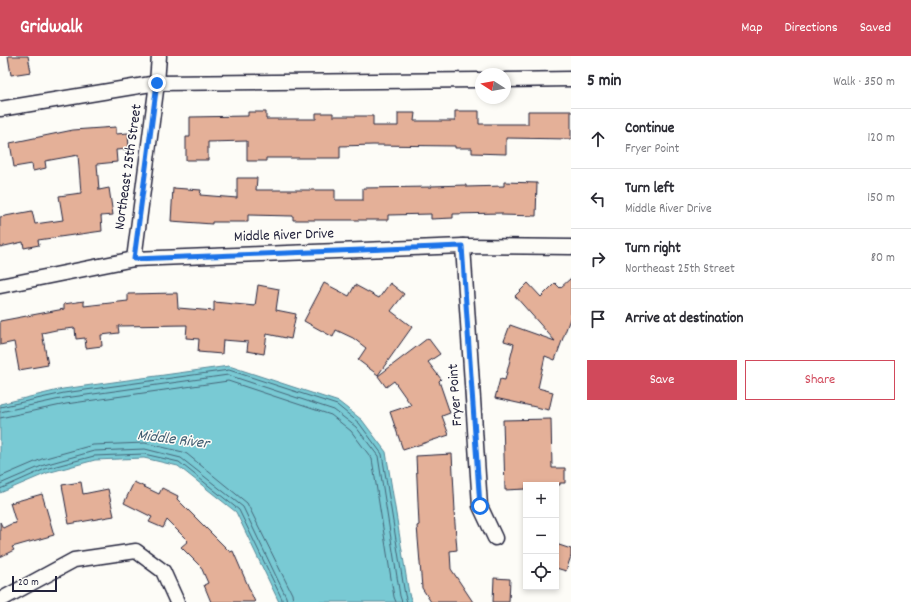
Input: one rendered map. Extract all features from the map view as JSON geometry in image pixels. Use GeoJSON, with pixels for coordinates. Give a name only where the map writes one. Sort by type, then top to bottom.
{"type":"FeatureCollection","features":[{"type":"Feature","properties":{"kind":"street","name":"Northeast 25th Street"},"geometry":{"type":"LineString","coordinates":[[134,259],[157,83],[159,56]]}},
{"type":"Feature","properties":{"kind":"street"},"geometry":{"type":"LineString","coordinates":[[511,80],[571,79]]}},
{"type":"Feature","properties":{"kind":"street"},"geometry":{"type":"LineString","coordinates":[[0,110],[157,83],[475,80]]}},
{"type":"Feature","properties":{"kind":"street","name":"Middle River Drive"},"geometry":{"type":"LineString","coordinates":[[0,286],[134,259],[462,246],[571,247]]}},
{"type":"Feature","properties":{"kind":"street","name":"Fryer Point"},"geometry":{"type":"LineString","coordinates":[[462,246],[480,506],[495,538]]}},
{"type":"Feature","properties":{"kind":"street"},"geometry":{"type":"LineString","coordinates":[[0,600],[74,560],[136,551],[163,571],[177,602]]}},
{"type":"Feature","properties":{"kind":"water","name":"Middle River"},"geometry":{"type":"Polygon","coordinates":[[[229,366],[339,402],[362,420],[386,452],[409,594],[412,602],[279,602],[236,512],[178,466],[144,458],[95,460],[47,473],[0,493],[0,404],[63,389],[229,366]]]}},
{"type":"Feature","properties":{"kind":"building"},"geometry":{"type":"Polygon","coordinates":[[[8,56],[28,56],[31,72],[11,75],[8,56]]]}},
{"type":"Feature","properties":{"kind":"building"},"geometry":{"type":"Polygon","coordinates":[[[455,111],[479,111],[479,124],[528,124],[528,111],[571,111],[571,139],[506,138],[506,154],[472,153],[472,148],[455,148],[455,146],[373,145],[340,146],[340,158],[266,158],[266,161],[247,161],[247,141],[208,142],[208,160],[186,160],[186,137],[190,137],[190,117],[248,116],[248,112],[266,112],[266,119],[316,119],[316,113],[333,113],[333,116],[373,116],[373,126],[398,126],[398,113],[415,113],[414,121],[455,121],[455,111]]]}},
{"type":"Feature","properties":{"kind":"building"},"geometry":{"type":"Polygon","coordinates":[[[116,127],[116,134],[128,133],[129,149],[116,150],[117,162],[97,164],[99,190],[109,188],[113,215],[101,216],[102,231],[38,240],[39,245],[24,248],[23,242],[0,247],[0,217],[32,211],[35,224],[63,220],[59,196],[81,193],[78,155],[45,161],[46,168],[33,171],[32,164],[14,167],[10,143],[73,130],[116,127]]]}},
{"type":"Feature","properties":{"kind":"building"},"geometry":{"type":"Polygon","coordinates":[[[237,178],[257,178],[256,190],[335,190],[335,200],[363,200],[363,188],[466,185],[466,187],[504,186],[504,182],[537,183],[536,216],[502,215],[502,213],[453,214],[453,218],[431,219],[431,214],[388,215],[388,220],[293,220],[293,216],[248,215],[248,222],[212,222],[212,224],[171,221],[173,188],[201,190],[200,195],[237,198],[237,178]]]}},
{"type":"Feature","properties":{"kind":"building"},"geometry":{"type":"Polygon","coordinates":[[[571,278],[571,316],[555,360],[545,356],[538,388],[553,392],[549,410],[495,398],[500,379],[505,380],[514,344],[504,341],[510,325],[555,341],[515,296],[528,283],[541,297],[555,283],[560,288],[571,278]]]}},
{"type":"Feature","properties":{"kind":"building"},"geometry":{"type":"Polygon","coordinates":[[[324,283],[349,296],[355,285],[379,298],[390,283],[404,294],[391,311],[412,327],[378,375],[358,360],[366,348],[353,338],[336,330],[333,337],[304,321],[324,283]]]}},
{"type":"Feature","properties":{"kind":"building"},"geometry":{"type":"Polygon","coordinates":[[[258,285],[279,289],[276,310],[296,314],[291,339],[267,334],[264,354],[247,351],[248,342],[223,340],[222,354],[198,352],[199,339],[186,338],[187,325],[118,326],[119,333],[101,335],[102,346],[86,348],[85,338],[76,339],[75,328],[42,333],[48,365],[19,370],[14,342],[0,345],[0,321],[64,309],[64,304],[84,301],[84,306],[128,301],[128,294],[177,293],[178,308],[214,311],[214,302],[255,306],[258,285]]]}},
{"type":"Feature","properties":{"kind":"building"},"geometry":{"type":"Polygon","coordinates":[[[428,338],[440,354],[428,362],[441,379],[439,381],[450,413],[442,416],[449,435],[403,450],[390,412],[411,405],[394,381],[386,387],[378,376],[428,338]]]}},
{"type":"Feature","properties":{"kind":"building"},"geometry":{"type":"Polygon","coordinates":[[[551,419],[552,468],[565,468],[565,483],[560,483],[559,485],[559,482],[523,482],[523,489],[505,490],[503,420],[551,419]]]}},
{"type":"Feature","properties":{"kind":"building"},"geometry":{"type":"Polygon","coordinates":[[[452,454],[457,550],[450,551],[451,569],[473,602],[431,602],[422,588],[417,526],[419,525],[416,456],[452,454]]]}},
{"type":"Feature","properties":{"kind":"building"},"geometry":{"type":"Polygon","coordinates":[[[81,482],[83,494],[108,489],[114,516],[69,524],[62,485],[81,482]]]}},
{"type":"Feature","properties":{"kind":"building"},"geometry":{"type":"Polygon","coordinates":[[[134,482],[159,494],[162,488],[178,496],[177,499],[230,552],[233,551],[255,602],[211,602],[204,585],[208,583],[201,567],[181,547],[188,541],[167,520],[163,528],[149,522],[152,517],[124,503],[134,482]]]}},
{"type":"Feature","properties":{"kind":"building"},"geometry":{"type":"Polygon","coordinates":[[[42,494],[54,535],[12,547],[14,550],[0,557],[0,522],[3,528],[16,523],[10,503],[42,494]]]}},
{"type":"Feature","properties":{"kind":"building"},"geometry":{"type":"Polygon","coordinates":[[[559,545],[571,549],[571,556],[566,571],[559,569],[559,545]]]}},
{"type":"Feature","properties":{"kind":"building"},"geometry":{"type":"Polygon","coordinates":[[[494,578],[510,579],[509,602],[493,602],[494,578]]]}},
{"type":"Feature","properties":{"kind":"route"},"geometry":{"type":"LineString","coordinates":[[157,83],[134,259],[462,246],[480,506]]}}]}
